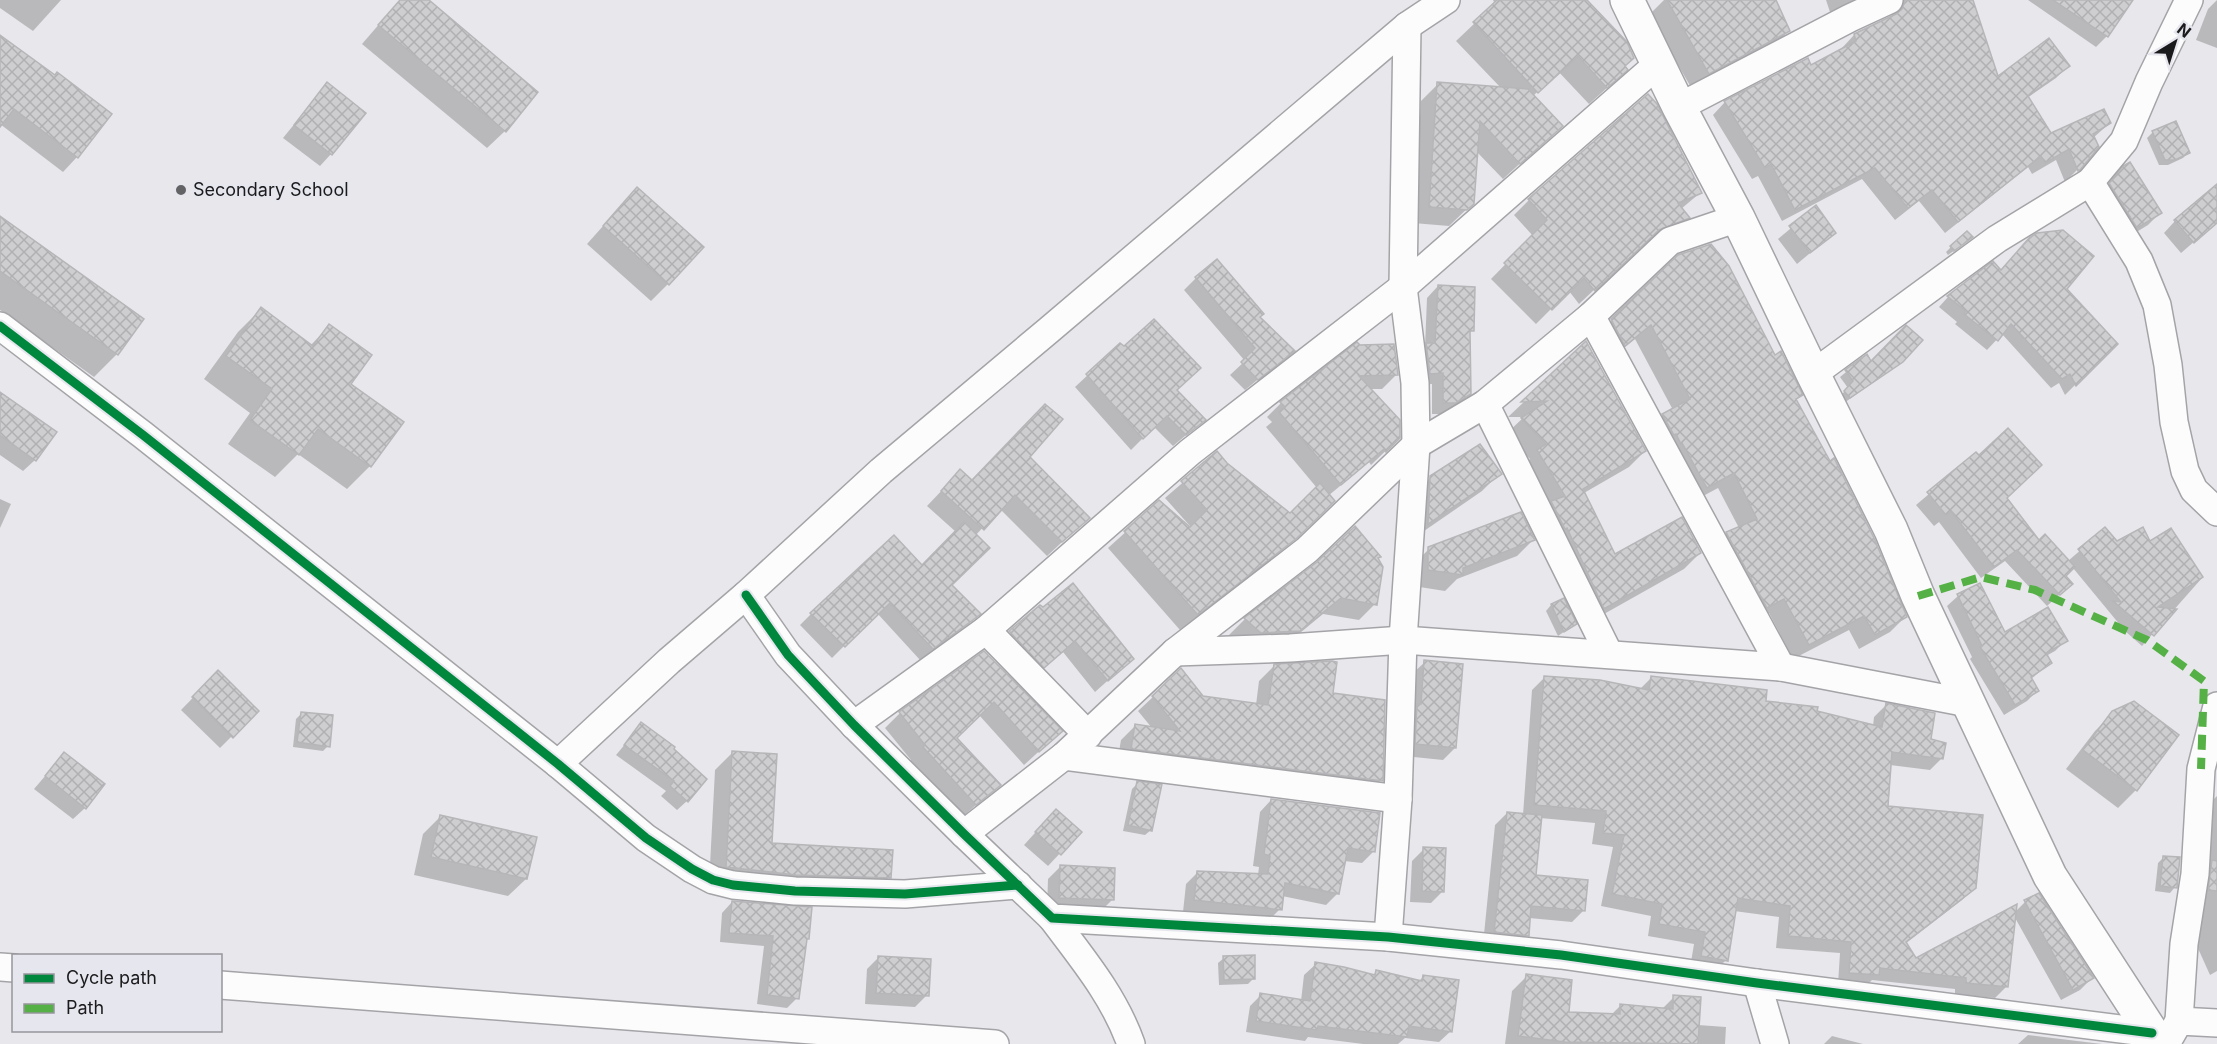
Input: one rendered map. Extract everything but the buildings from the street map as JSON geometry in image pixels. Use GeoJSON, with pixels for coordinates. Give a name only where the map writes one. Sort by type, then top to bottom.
{"type":"FeatureCollection","features":[{"type":"Feature","properties":{"kind":"main road"},"geometry":{"type":"LineString","coordinates":[[1627,0],[1679,107],[1738,218],[1891,530],[1918,596],[2050,876],[2166,1035]]}},
{"type":"Feature","properties":{"kind":"street"},"geometry":{"type":"LineString","coordinates":[[558,764],[881,471],[1407,26],[1446,0]]}},
{"type":"Feature","properties":{"kind":"street"},"geometry":{"type":"LineString","coordinates":[[1679,107],[1841,22],[1889,0]]}},
{"type":"Feature","properties":{"kind":"street"},"geometry":{"type":"LineString","coordinates":[[1813,374],[1997,239],[2090,182],[2124,141],[2149,82],[2189,0]]}},
{"type":"Feature","properties":{"kind":"street"},"geometry":{"type":"LineString","coordinates":[[1388,937],[1398,799],[1404,640],[1416,445],[1415,383],[1403,287],[1407,26]]}},
{"type":"Feature","properties":{"kind":"street"},"geometry":{"type":"LineString","coordinates":[[854,725],[987,630],[1190,452],[1403,287],[1658,64]]}},
{"type":"Feature","properties":{"kind":"street"},"geometry":{"type":"LineString","coordinates":[[2090,182],[2139,261],[2157,305],[2168,365],[2174,422],[2184,471],[2194,490],[2217,512]]}},
{"type":"Feature","properties":{"kind":"street"},"geometry":{"type":"LineString","coordinates":[[964,834],[1065,756],[1176,652],[1307,550],[1416,445],[1485,404],[1591,316],[1670,242],[1738,218]]}},
{"type":"Feature","properties":{"kind":"street"},"geometry":{"type":"LineString","coordinates":[[1591,316],[1780,667]]}},
{"type":"Feature","properties":{"kind":"street"},"geometry":{"type":"LineString","coordinates":[[0,326],[143,435],[558,764],[646,838],[713,880],[733,885],[795,891],[905,894],[1018,885]]}},
{"type":"Feature","properties":{"kind":"street"},"geometry":{"type":"LineString","coordinates":[[1485,404],[1609,654]]}},
{"type":"Feature","properties":{"kind":"street"},"geometry":{"type":"LineString","coordinates":[[746,595],[788,655],[854,725],[1052,918],[1104,988],[1124,1024],[1131,1044]]}},
{"type":"Feature","properties":{"kind":"street"},"geometry":{"type":"LineString","coordinates":[[987,630],[1089,735]]}},
{"type":"Feature","properties":{"kind":"street"},"geometry":{"type":"LineString","coordinates":[[1176,652],[1290,648],[1404,640],[1780,667],[1968,703]]}},
{"type":"Feature","properties":{"kind":"street"},"geometry":{"type":"LineString","coordinates":[[2166,1035],[2195,874],[2201,769],[2217,706]]}},
{"type":"Feature","properties":{"kind":"street"},"geometry":{"type":"LineString","coordinates":[[1065,756],[1398,799]]}},
{"type":"Feature","properties":{"kind":"street"},"geometry":{"type":"LineString","coordinates":[[1052,918],[1388,937],[1561,955],[1757,983],[2166,1035],[2217,1023]]}},
{"type":"Feature","properties":{"kind":"street"},"geometry":{"type":"LineString","coordinates":[[1757,983],[1774,1044]]}},
{"type":"Feature","properties":{"kind":"street"},"geometry":{"type":"LineString","coordinates":[[222,985],[995,1044]]}},
{"type":"Feature","properties":{"kind":"marked path"},"geometry":{"type":"LineString","coordinates":[[1918,596],[1981,577],[2035,590],[2147,640],[2204,681],[2201,769]]}},
{"type":"Feature","properties":{"kind":"cycle path"},"geometry":{"type":"LineString","coordinates":[[0,326],[143,435],[558,764],[646,838],[692,869],[713,880],[733,885],[795,891],[905,894],[1018,885]]}},
{"type":"Feature","properties":{"kind":"cycle path"},"geometry":{"type":"LineString","coordinates":[[746,595],[788,655],[854,725],[1052,918],[1388,937],[1561,955],[1757,983],[2152,1033]]}},
{"type":"Feature","properties":{"kind":"place","name":"Secondary School"},"geometry":{"type":"Point","coordinates":[181,190]}}]}
